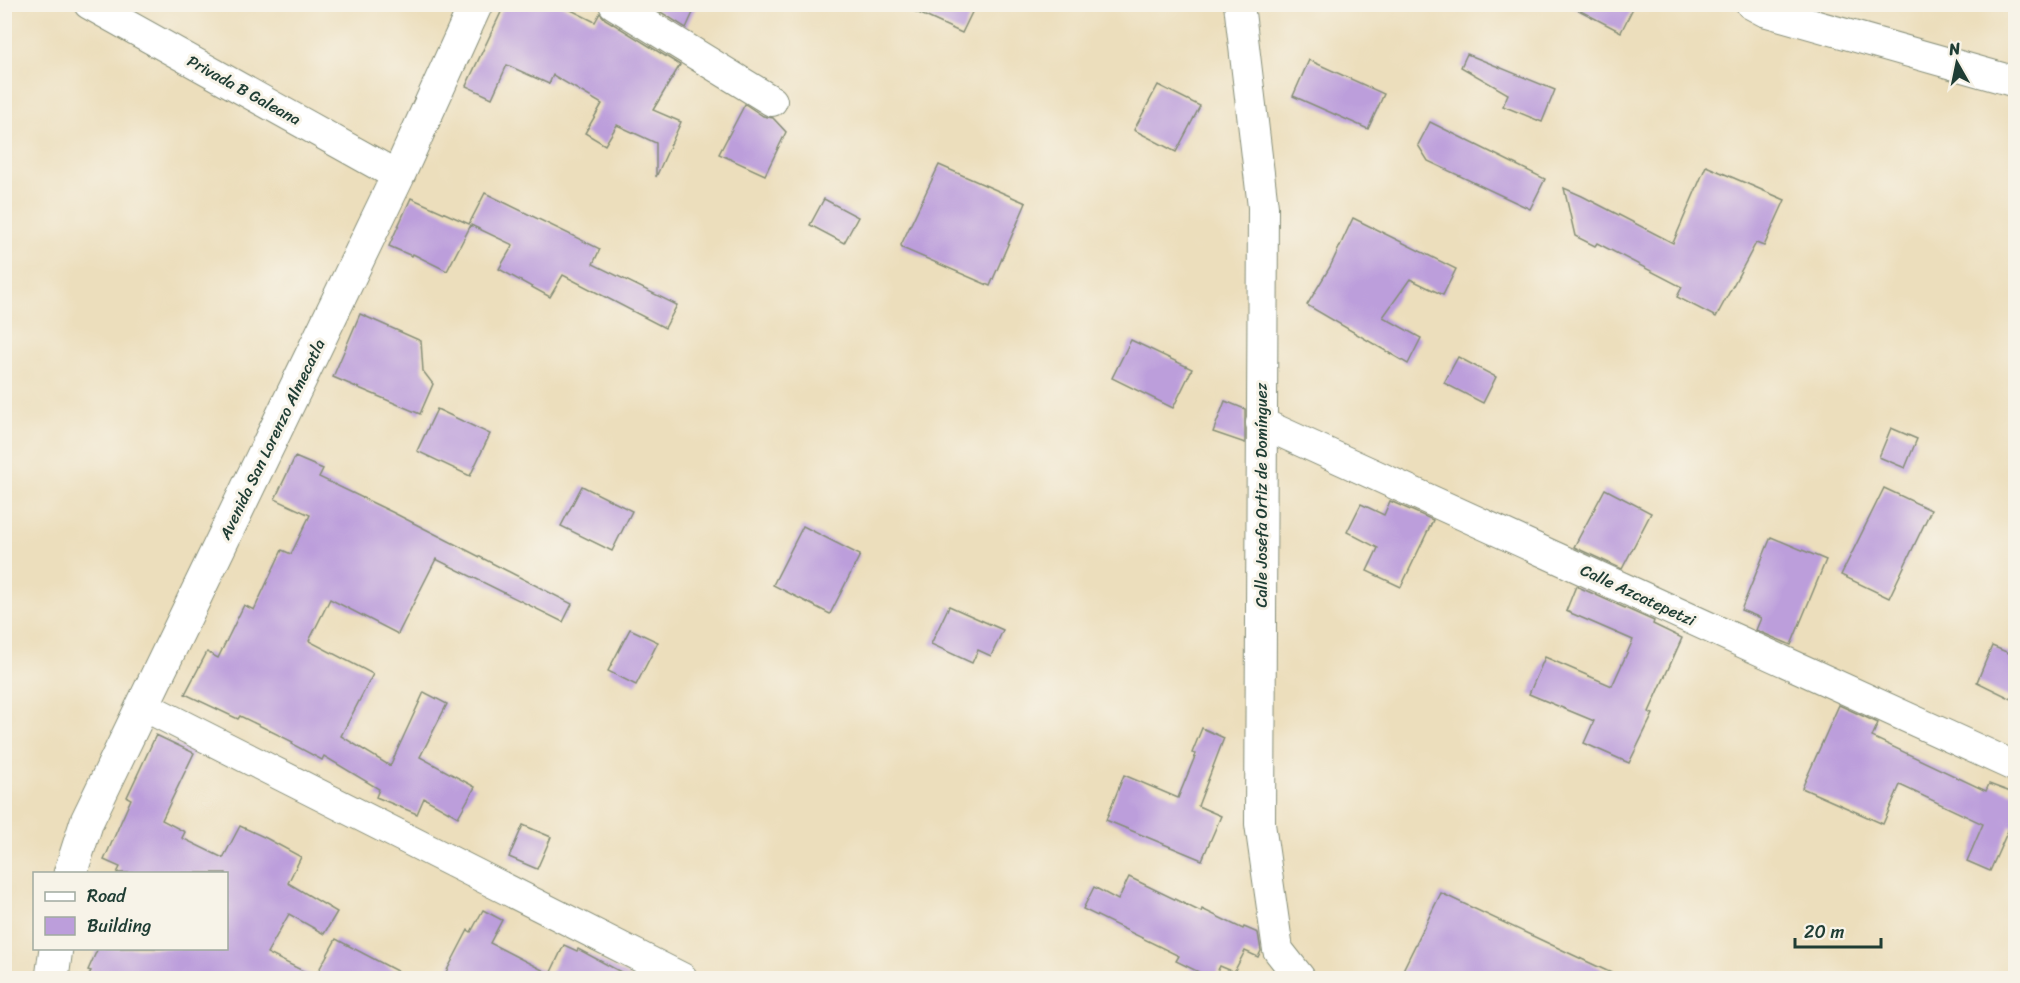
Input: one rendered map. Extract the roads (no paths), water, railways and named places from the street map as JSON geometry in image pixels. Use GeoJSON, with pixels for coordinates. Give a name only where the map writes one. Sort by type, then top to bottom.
{"type":"FeatureCollection","features":[{"type":"Feature","properties":{"kind":"main road","name":"Avenida San Lorenzo Almecatla"},"geometry":{"type":"LineString","coordinates":[[70,872],[87,821],[398,176],[476,4]]}},
{"type":"Feature","properties":{"kind":"main road"},"geometry":{"type":"LineString","coordinates":[[52,978],[56,950]]}},
{"type":"Feature","properties":{"kind":"street","name":"Privada B Galeana"},"geometry":{"type":"LineString","coordinates":[[89,4],[398,176]]}},
{"type":"Feature","properties":{"kind":"street"},"geometry":{"type":"LineString","coordinates":[[614,4],[772,101]]}},
{"type":"Feature","properties":{"kind":"street","name":"Calle Josefa Ortiz de Domínguez"},"geometry":{"type":"LineString","coordinates":[[1239,4],[1263,207],[1260,824],[1278,950],[1300,978]]}},
{"type":"Feature","properties":{"kind":"street"},"geometry":{"type":"LineString","coordinates":[[1751,4],[1764,11],[2016,82]]}},
{"type":"Feature","properties":{"kind":"street","name":"Calle Azcatepetzi"},"geometry":{"type":"LineString","coordinates":[[1261,423],[2016,768]]}},
{"type":"Feature","properties":{"kind":"street"},"geometry":{"type":"LineString","coordinates":[[144,706],[682,978]]}}]}
